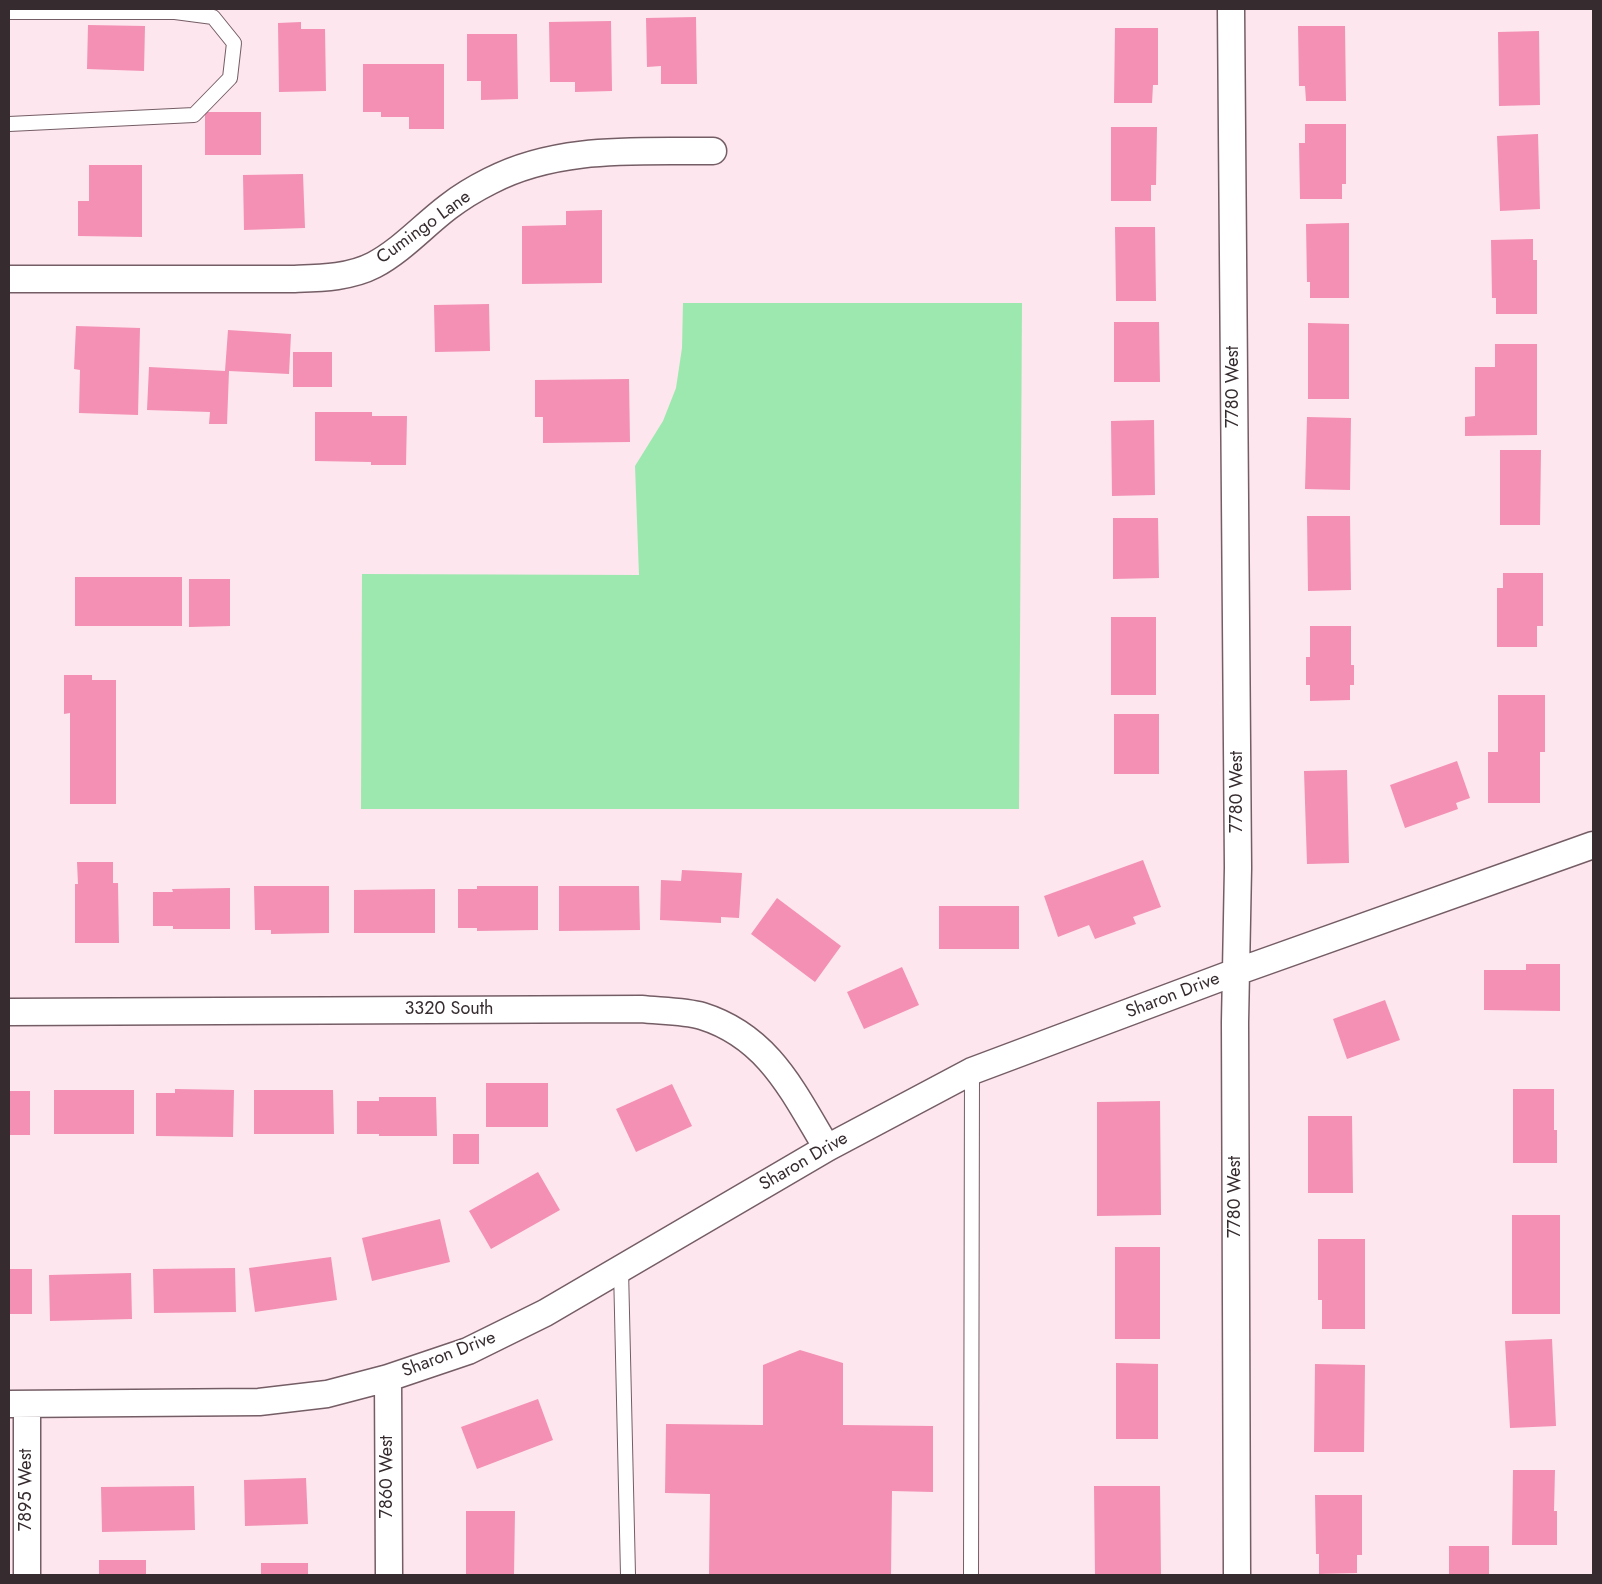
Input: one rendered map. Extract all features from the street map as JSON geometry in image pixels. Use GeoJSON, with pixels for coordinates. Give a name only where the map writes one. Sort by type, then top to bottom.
{"type":"FeatureCollection","features":[{"type":"Feature","properties":{"kind":"street","name":"7780 West"},"geometry":{"type":"LineString","coordinates":[[1231,9],[1238,858],[1236,972],[1237,1575]]}},
{"type":"Feature","properties":{"kind":"street","name":"Cumingo Lane"},"geometry":{"type":"LineString","coordinates":[[9,279],[292,279],[338,277],[373,265],[412,238],[449,207],[491,180],[543,160],[590,153],[713,151]]}},
{"type":"Feature","properties":{"kind":"street","name":"Sharon Drive"},"geometry":{"type":"LineString","coordinates":[[18,1404],[259,1402],[327,1394],[388,1378],[468,1351],[545,1313],[827,1148],[972,1071],[1236,972],[1593,845]]}},
{"type":"Feature","properties":{"kind":"street","name":"3320 South"},"geometry":{"type":"LineString","coordinates":[[9,1012],[641,1009],[701,1016],[739,1032],[759,1049],[777,1068],[827,1148]]}},
{"type":"Feature","properties":{"kind":"street","name":"7860 West"},"geometry":{"type":"LineString","coordinates":[[388,1378],[389,1575]]}},
{"type":"Feature","properties":{"kind":"street","name":"7895 West"},"geometry":{"type":"LineString","coordinates":[[18,1404],[27,1575]]}},
{"type":"Feature","properties":{"kind":"lane"},"geometry":{"type":"LineString","coordinates":[[9,12],[175,12],[213,18],[234,43],[230,78],[194,115],[9,124]]}},
{"type":"Feature","properties":{"kind":"lane"},"geometry":{"type":"LineString","coordinates":[[971,1575],[972,1071]]}},
{"type":"Feature","properties":{"kind":"lane"},"geometry":{"type":"LineString","coordinates":[[621,1269],[628,1575]]}},
{"type":"Feature","properties":{"kind":"green space"},"geometry":{"type":"Polygon","coordinates":[[[683,303],[1022,303],[1019,809],[361,809],[362,574],[639,575],[635,466],[663,421],[676,388],[682,348],[683,303]]]}},
{"type":"Feature","properties":{"kind":"building"},"geometry":{"type":"Polygon","coordinates":[[[696,17],[697,84],[661,84],[661,66],[647,67],[646,18],[696,17]]]}},
{"type":"Feature","properties":{"kind":"building"},"geometry":{"type":"Polygon","coordinates":[[[611,21],[612,91],[575,92],[575,82],[550,82],[549,22],[611,21]]]}},
{"type":"Feature","properties":{"kind":"building"},"geometry":{"type":"Polygon","coordinates":[[[301,22],[301,29],[325,29],[326,91],[279,92],[278,23],[301,22]]]}},
{"type":"Feature","properties":{"kind":"building"},"geometry":{"type":"Polygon","coordinates":[[[88,25],[145,26],[144,71],[87,69],[88,25]]]}},
{"type":"Feature","properties":{"kind":"building"},"geometry":{"type":"Polygon","coordinates":[[[1298,26],[1345,26],[1346,101],[1306,101],[1305,86],[1299,86],[1298,26]]]}},
{"type":"Feature","properties":{"kind":"building"},"geometry":{"type":"Polygon","coordinates":[[[1115,28],[1158,28],[1158,85],[1153,85],[1152,103],[1114,103],[1115,28]]]}},
{"type":"Feature","properties":{"kind":"building"},"geometry":{"type":"Polygon","coordinates":[[[1539,31],[1540,105],[1499,106],[1498,32],[1539,31]]]}},
{"type":"Feature","properties":{"kind":"building"},"geometry":{"type":"Polygon","coordinates":[[[467,34],[517,34],[518,99],[481,100],[481,81],[467,81],[467,34]]]}},
{"type":"Feature","properties":{"kind":"building"},"geometry":{"type":"Polygon","coordinates":[[[363,64],[444,64],[444,129],[409,129],[409,117],[381,117],[381,112],[363,112],[363,64]]]}},
{"type":"Feature","properties":{"kind":"building"},"geometry":{"type":"Polygon","coordinates":[[[205,112],[261,112],[261,155],[205,155],[205,112]]]}},
{"type":"Feature","properties":{"kind":"building"},"geometry":{"type":"Polygon","coordinates":[[[1305,124],[1346,124],[1346,184],[1342,184],[1342,199],[1300,199],[1299,143],[1305,143],[1305,124]]]}},
{"type":"Feature","properties":{"kind":"building"},"geometry":{"type":"Polygon","coordinates":[[[1111,127],[1157,127],[1156,185],[1151,185],[1151,201],[1111,201],[1111,127]]]}},
{"type":"Feature","properties":{"kind":"building"},"geometry":{"type":"Polygon","coordinates":[[[1538,134],[1540,209],[1500,211],[1497,136],[1538,134]]]}},
{"type":"Feature","properties":{"kind":"building"},"geometry":{"type":"Polygon","coordinates":[[[89,165],[142,165],[142,237],[78,236],[78,201],[89,201],[89,165]]]}},
{"type":"Feature","properties":{"kind":"building"},"geometry":{"type":"Polygon","coordinates":[[[303,174],[305,228],[244,230],[243,175],[303,174]]]}},
{"type":"Feature","properties":{"kind":"building"},"geometry":{"type":"Polygon","coordinates":[[[602,210],[602,283],[522,284],[522,226],[566,225],[566,211],[602,210]]]}},
{"type":"Feature","properties":{"kind":"building"},"geometry":{"type":"Polygon","coordinates":[[[1349,223],[1349,298],[1310,298],[1310,282],[1307,282],[1306,224],[1349,223]]]}},
{"type":"Feature","properties":{"kind":"building"},"geometry":{"type":"Polygon","coordinates":[[[1115,227],[1155,227],[1156,301],[1116,301],[1115,227]]]}},
{"type":"Feature","properties":{"kind":"building"},"geometry":{"type":"Polygon","coordinates":[[[1533,239],[1533,260],[1537,260],[1537,314],[1496,314],[1496,298],[1492,298],[1491,240],[1533,239]]]}},
{"type":"Feature","properties":{"kind":"building"},"geometry":{"type":"Polygon","coordinates":[[[489,304],[490,351],[435,352],[434,305],[489,304]]]}},
{"type":"Feature","properties":{"kind":"building"},"geometry":{"type":"Polygon","coordinates":[[[1114,322],[1159,322],[1160,382],[1114,382],[1114,322]]]}},
{"type":"Feature","properties":{"kind":"building"},"geometry":{"type":"Polygon","coordinates":[[[1308,323],[1349,324],[1349,399],[1308,399],[1308,323]]]}},
{"type":"Feature","properties":{"kind":"building"},"geometry":{"type":"Polygon","coordinates":[[[76,326],[140,328],[138,415],[79,413],[80,370],[74,369],[76,326]]]}},
{"type":"Feature","properties":{"kind":"building"},"geometry":{"type":"Polygon","coordinates":[[[228,330],[291,334],[289,374],[229,371],[227,424],[209,424],[210,412],[147,410],[149,367],[225,371],[228,330]]]}},
{"type":"Feature","properties":{"kind":"building"},"geometry":{"type":"Polygon","coordinates":[[[1495,344],[1537,344],[1537,435],[1465,436],[1465,417],[1475,416],[1475,367],[1495,367],[1495,344]]]}},
{"type":"Feature","properties":{"kind":"building"},"geometry":{"type":"Polygon","coordinates":[[[293,352],[332,352],[332,387],[293,387],[293,352]]]}},
{"type":"Feature","properties":{"kind":"building"},"geometry":{"type":"Polygon","coordinates":[[[629,379],[630,442],[543,443],[543,417],[535,417],[535,380],[629,379]]]}},
{"type":"Feature","properties":{"kind":"building"},"geometry":{"type":"Polygon","coordinates":[[[315,412],[372,412],[372,416],[407,416],[406,465],[371,465],[371,462],[315,461],[315,412]]]}},
{"type":"Feature","properties":{"kind":"building"},"geometry":{"type":"Polygon","coordinates":[[[1307,417],[1351,418],[1350,490],[1305,489],[1307,417]]]}},
{"type":"Feature","properties":{"kind":"building"},"geometry":{"type":"Polygon","coordinates":[[[1154,420],[1155,495],[1112,496],[1111,421],[1154,420]]]}},
{"type":"Feature","properties":{"kind":"building"},"geometry":{"type":"Polygon","coordinates":[[[1500,450],[1541,450],[1540,525],[1500,525],[1500,450]]]}},
{"type":"Feature","properties":{"kind":"building"},"geometry":{"type":"Polygon","coordinates":[[[1307,516],[1350,516],[1351,590],[1308,591],[1307,516]]]}},
{"type":"Feature","properties":{"kind":"building"},"geometry":{"type":"Polygon","coordinates":[[[1113,518],[1158,518],[1159,578],[1113,579],[1113,518]]]}},
{"type":"Feature","properties":{"kind":"building"},"geometry":{"type":"Polygon","coordinates":[[[1503,573],[1543,573],[1543,626],[1537,626],[1537,647],[1497,647],[1497,588],[1503,588],[1503,573]]]}},
{"type":"Feature","properties":{"kind":"building"},"geometry":{"type":"Polygon","coordinates":[[[75,577],[182,577],[182,626],[75,626],[75,577]]]}},
{"type":"Feature","properties":{"kind":"building"},"geometry":{"type":"Polygon","coordinates":[[[189,579],[230,579],[230,626],[189,627],[189,579]]]}},
{"type":"Feature","properties":{"kind":"building"},"geometry":{"type":"Polygon","coordinates":[[[1111,617],[1156,617],[1156,695],[1111,695],[1111,617]]]}},
{"type":"Feature","properties":{"kind":"building"},"geometry":{"type":"Polygon","coordinates":[[[1310,626],[1351,626],[1351,665],[1354,665],[1354,685],[1350,685],[1350,700],[1310,701],[1310,685],[1306,685],[1306,657],[1310,657],[1310,626]]]}},
{"type":"Feature","properties":{"kind":"building"},"geometry":{"type":"Polygon","coordinates":[[[64,675],[92,675],[92,680],[116,680],[116,804],[70,804],[70,713],[64,714],[64,675]]]}},
{"type":"Feature","properties":{"kind":"building"},"geometry":{"type":"Polygon","coordinates":[[[1498,695],[1545,695],[1545,752],[1540,752],[1540,803],[1488,803],[1488,752],[1498,752],[1498,695]]]}},
{"type":"Feature","properties":{"kind":"building"},"geometry":{"type":"Polygon","coordinates":[[[1114,714],[1159,714],[1159,774],[1114,774],[1114,714]]]}},
{"type":"Feature","properties":{"kind":"building"},"geometry":{"type":"Polygon","coordinates":[[[1457,761],[1470,798],[1456,803],[1458,809],[1405,828],[1390,785],[1457,761]]]}},
{"type":"Feature","properties":{"kind":"building"},"geometry":{"type":"Polygon","coordinates":[[[1347,770],[1349,863],[1307,864],[1304,771],[1347,770]]]}},
{"type":"Feature","properties":{"kind":"building"},"geometry":{"type":"Polygon","coordinates":[[[1143,860],[1161,907],[1133,917],[1136,924],[1095,939],[1089,925],[1058,937],[1044,896],[1143,860]]]}},
{"type":"Feature","properties":{"kind":"building"},"geometry":{"type":"Polygon","coordinates":[[[77,862],[113,862],[113,883],[118,883],[119,943],[75,943],[75,884],[78,884],[77,862]]]}},
{"type":"Feature","properties":{"kind":"building"},"geometry":{"type":"Polygon","coordinates":[[[682,870],[742,873],[739,918],[721,917],[721,923],[660,920],[661,880],[681,881],[682,870]]]}},
{"type":"Feature","properties":{"kind":"building"},"geometry":{"type":"Polygon","coordinates":[[[254,886],[329,886],[329,933],[271,934],[271,930],[255,930],[254,886]]]}},
{"type":"Feature","properties":{"kind":"building"},"geometry":{"type":"Polygon","coordinates":[[[477,886],[538,886],[538,930],[477,931],[477,928],[458,928],[458,889],[477,889],[477,886]]]}},
{"type":"Feature","properties":{"kind":"building"},"geometry":{"type":"Polygon","coordinates":[[[559,886],[639,886],[640,930],[559,931],[559,886]]]}},
{"type":"Feature","properties":{"kind":"building"},"geometry":{"type":"Polygon","coordinates":[[[230,888],[230,929],[173,929],[173,926],[153,926],[153,892],[173,892],[172,889],[230,888]]]}},
{"type":"Feature","properties":{"kind":"building"},"geometry":{"type":"Polygon","coordinates":[[[435,889],[435,933],[354,933],[354,890],[435,889]]]}},
{"type":"Feature","properties":{"kind":"building"},"geometry":{"type":"Polygon","coordinates":[[[777,898],[841,946],[815,982],[751,934],[777,898]]]}},
{"type":"Feature","properties":{"kind":"building"},"geometry":{"type":"Polygon","coordinates":[[[939,906],[1019,906],[1019,949],[939,949],[939,906]]]}},
{"type":"Feature","properties":{"kind":"building"},"geometry":{"type":"Polygon","coordinates":[[[1526,964],[1560,964],[1560,1011],[1484,1010],[1484,970],[1526,970],[1526,964]]]}},
{"type":"Feature","properties":{"kind":"building"},"geometry":{"type":"Polygon","coordinates":[[[902,967],[919,1005],[864,1029],[847,992],[902,967]]]}},
{"type":"Feature","properties":{"kind":"building"},"geometry":{"type":"Polygon","coordinates":[[[1385,1000],[1400,1040],[1347,1059],[1333,1019],[1385,1000]]]}},
{"type":"Feature","properties":{"kind":"building"},"geometry":{"type":"Polygon","coordinates":[[[486,1083],[548,1083],[548,1127],[486,1127],[486,1083]]]}},
{"type":"Feature","properties":{"kind":"building"},"geometry":{"type":"Polygon","coordinates":[[[672,1084],[692,1126],[636,1152],[616,1109],[672,1084]]]}},
{"type":"Feature","properties":{"kind":"building"},"geometry":{"type":"Polygon","coordinates":[[[175,1089],[234,1090],[233,1137],[156,1136],[156,1093],[175,1093],[175,1089]]]}},
{"type":"Feature","properties":{"kind":"building"},"geometry":{"type":"Polygon","coordinates":[[[1513,1089],[1554,1089],[1554,1130],[1557,1130],[1557,1163],[1513,1163],[1513,1089]]]}},
{"type":"Feature","properties":{"kind":"building"},"geometry":{"type":"Polygon","coordinates":[[[54,1090],[134,1090],[134,1134],[54,1134],[54,1090]]]}},
{"type":"Feature","properties":{"kind":"building"},"geometry":{"type":"Polygon","coordinates":[[[254,1090],[333,1090],[334,1134],[254,1134],[254,1090]]]}},
{"type":"Feature","properties":{"kind":"building"},"geometry":{"type":"Polygon","coordinates":[[[9,1091],[30,1091],[30,1135],[9,1135],[9,1091]]]}},
{"type":"Feature","properties":{"kind":"building"},"geometry":{"type":"Polygon","coordinates":[[[379,1097],[436,1097],[437,1136],[357,1134],[357,1101],[379,1101],[379,1097]]]}},
{"type":"Feature","properties":{"kind":"building"},"geometry":{"type":"Polygon","coordinates":[[[1160,1101],[1161,1215],[1097,1216],[1097,1102],[1160,1101]]]}},
{"type":"Feature","properties":{"kind":"building"},"geometry":{"type":"Polygon","coordinates":[[[1308,1116],[1352,1116],[1353,1193],[1308,1193],[1308,1116]]]}},
{"type":"Feature","properties":{"kind":"building"},"geometry":{"type":"Polygon","coordinates":[[[453,1134],[479,1134],[479,1164],[453,1164],[453,1134]]]}},
{"type":"Feature","properties":{"kind":"building"},"geometry":{"type":"Polygon","coordinates":[[[538,1172],[560,1210],[491,1249],[469,1211],[538,1172]]]}},
{"type":"Feature","properties":{"kind":"building"},"geometry":{"type":"Polygon","coordinates":[[[1512,1215],[1560,1215],[1560,1314],[1512,1314],[1512,1215]]]}},
{"type":"Feature","properties":{"kind":"building"},"geometry":{"type":"Polygon","coordinates":[[[440,1219],[450,1262],[372,1281],[362,1238],[440,1219]]]}},
{"type":"Feature","properties":{"kind":"building"},"geometry":{"type":"Polygon","coordinates":[[[1318,1239],[1365,1239],[1365,1329],[1322,1329],[1322,1300],[1318,1300],[1318,1239]]]}},
{"type":"Feature","properties":{"kind":"building"},"geometry":{"type":"Polygon","coordinates":[[[1115,1247],[1160,1247],[1160,1339],[1115,1339],[1115,1247]]]}},
{"type":"Feature","properties":{"kind":"building"},"geometry":{"type":"Polygon","coordinates":[[[331,1257],[337,1300],[255,1312],[249,1268],[331,1257]]]}},
{"type":"Feature","properties":{"kind":"building"},"geometry":{"type":"Polygon","coordinates":[[[235,1268],[236,1312],[154,1313],[153,1269],[235,1268]]]}},
{"type":"Feature","properties":{"kind":"building"},"geometry":{"type":"Polygon","coordinates":[[[9,1269],[32,1269],[32,1314],[9,1314],[9,1269]]]}},
{"type":"Feature","properties":{"kind":"building"},"geometry":{"type":"Polygon","coordinates":[[[131,1273],[132,1319],[50,1321],[49,1275],[131,1273]]]}},
{"type":"Feature","properties":{"kind":"building"},"geometry":{"type":"Polygon","coordinates":[[[1552,1339],[1556,1426],[1510,1428],[1505,1341],[1552,1339]]]}},
{"type":"Feature","properties":{"kind":"building"},"geometry":{"type":"Polygon","coordinates":[[[800,1350],[843,1363],[843,1425],[933,1426],[933,1492],[892,1491],[891,1575],[709,1575],[710,1494],[665,1493],[666,1424],[763,1425],[763,1365],[800,1350]]]}},
{"type":"Feature","properties":{"kind":"building"},"geometry":{"type":"Polygon","coordinates":[[[1116,1363],[1158,1364],[1158,1439],[1116,1439],[1116,1363]]]}},
{"type":"Feature","properties":{"kind":"building"},"geometry":{"type":"Polygon","coordinates":[[[1315,1364],[1365,1365],[1364,1452],[1314,1452],[1315,1364]]]}},
{"type":"Feature","properties":{"kind":"building"},"geometry":{"type":"Polygon","coordinates":[[[538,1399],[553,1440],[477,1469],[461,1427],[538,1399]]]}},
{"type":"Feature","properties":{"kind":"building"},"geometry":{"type":"Polygon","coordinates":[[[1513,1470],[1555,1470],[1554,1511],[1557,1511],[1557,1545],[1512,1545],[1513,1470]]]}},
{"type":"Feature","properties":{"kind":"building"},"geometry":{"type":"Polygon","coordinates":[[[306,1478],[308,1524],[245,1526],[244,1480],[306,1478]]]}},
{"type":"Feature","properties":{"kind":"building"},"geometry":{"type":"Polygon","coordinates":[[[194,1486],[195,1530],[102,1532],[101,1487],[194,1486]]]}},
{"type":"Feature","properties":{"kind":"building"},"geometry":{"type":"Polygon","coordinates":[[[1094,1486],[1160,1486],[1161,1575],[1095,1575],[1094,1486]]]}},
{"type":"Feature","properties":{"kind":"building"},"geometry":{"type":"Polygon","coordinates":[[[1315,1495],[1362,1495],[1362,1555],[1357,1555],[1357,1573],[1319,1574],[1319,1554],[1316,1554],[1315,1495]]]}},
{"type":"Feature","properties":{"kind":"building"},"geometry":{"type":"Polygon","coordinates":[[[466,1511],[515,1511],[514,1575],[466,1575],[466,1511]]]}},
{"type":"Feature","properties":{"kind":"building"},"geometry":{"type":"Polygon","coordinates":[[[1449,1546],[1489,1546],[1489,1575],[1449,1575],[1449,1546]]]}},
{"type":"Feature","properties":{"kind":"building"},"geometry":{"type":"Polygon","coordinates":[[[99,1560],[146,1560],[146,1575],[99,1575],[99,1560]]]}},
{"type":"Feature","properties":{"kind":"building"},"geometry":{"type":"Polygon","coordinates":[[[261,1563],[308,1563],[308,1575],[261,1575],[261,1563]]]}}]}
